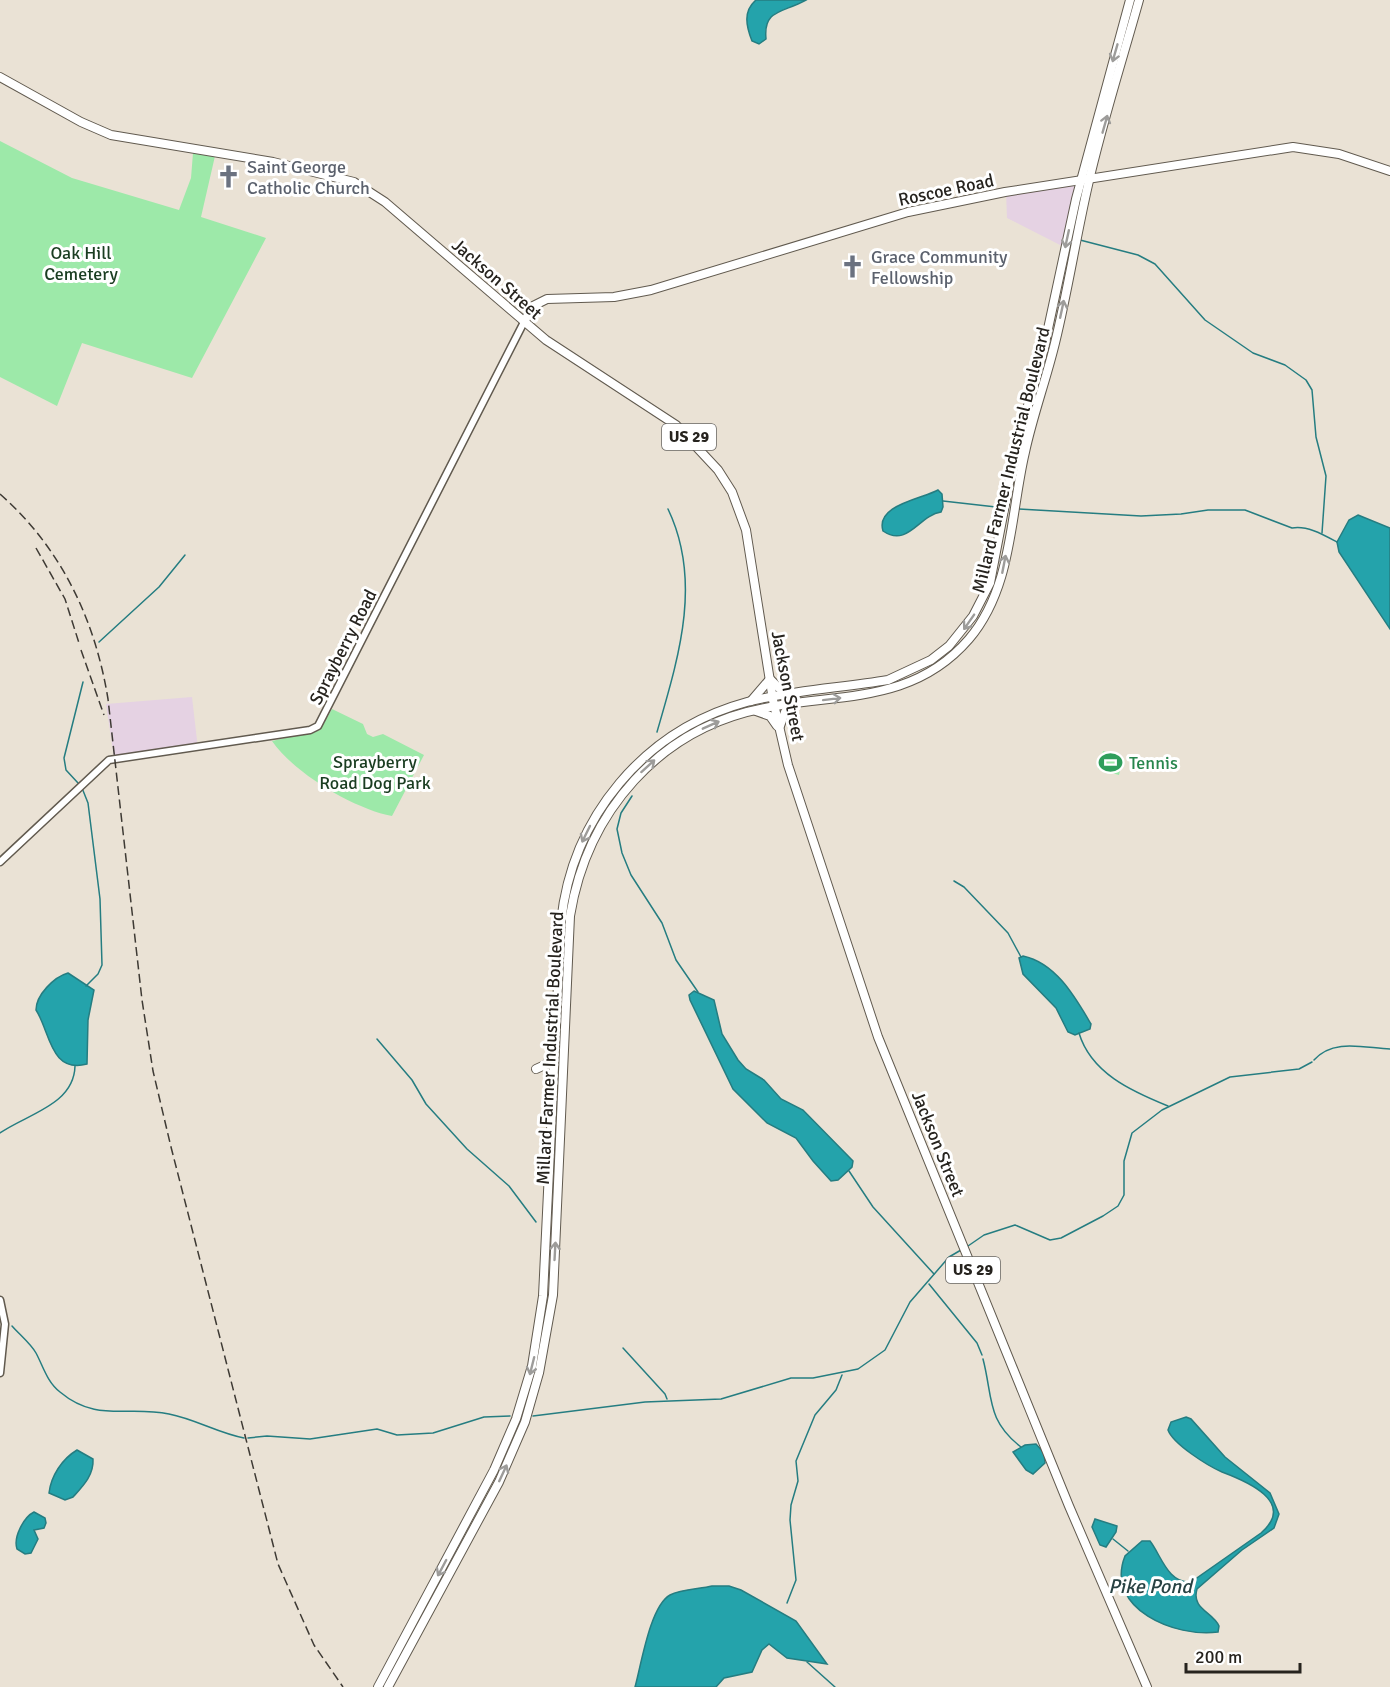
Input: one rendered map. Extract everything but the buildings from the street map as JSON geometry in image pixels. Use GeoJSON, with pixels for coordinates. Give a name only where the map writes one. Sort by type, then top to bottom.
{"type":"FeatureCollection","features":[{"type":"Feature","properties":{"kind":"main road","name":"Millard Farmer Industrial Boulevard"},"geometry":{"type":"LineString","coordinates":[[378,1687],[498,1463],[529,1378],[543,1296],[564,900],[575,857],[592,822],[623,778],[662,742],[700,719],[750,702],[888,680],[908,673],[949,646],[978,608],[992,575],[1017,443],[1043,351],[1080,182],[1130,0]]}},
{"type":"Feature","properties":{"kind":"main road","name":"Millard Farmer Industrial Boulevard"},"geometry":{"type":"LineString","coordinates":[[388,1687],[499,1482],[525,1422],[539,1373],[553,1295],[570,916],[583,863],[611,807],[624,790],[651,763],[693,734],[751,711],[892,690],[927,674],[953,654],[986,615],[1003,572],[1024,454],[1055,342],[1089,180],[1139,0]]}},
{"type":"Feature","properties":{"kind":"main road","name":"Jackson Street"},"geometry":{"type":"LineString","coordinates":[[0,77],[81,122],[111,135],[273,162],[354,182],[385,202],[555,346],[676,425],[722,475],[732,492],[746,530],[772,697],[779,728],[806,820],[878,1037],[1072,1515],[1147,1687]]}},
{"type":"Feature","properties":{"kind":"main road","name":"Roscoe Road"},"geometry":{"type":"LineString","coordinates":[[524,322],[531,308],[547,299],[628,296],[671,285],[801,243],[908,212],[1005,192],[1293,147],[1339,154],[1390,171]]}},
{"type":"Feature","properties":{"kind":"main road"},"geometry":{"type":"LineString","coordinates":[[1094,161],[1101,171],[1117,175]]}},
{"type":"Feature","properties":{"kind":"main road"},"geometry":{"type":"LineString","coordinates":[[1060,184],[1067,188],[1076,199]]}},
{"type":"Feature","properties":{"kind":"main road"},"geometry":{"type":"LineString","coordinates":[[750,702],[770,679],[779,688],[794,694]]}},
{"type":"Feature","properties":{"kind":"main road"},"geometry":{"type":"LineString","coordinates":[[751,711],[766,714],[779,728],[785,712],[795,704]]}},
{"type":"Feature","properties":{"kind":"main road"},"geometry":{"type":"LineString","coordinates":[[536,1069],[550,1060],[556,1036]]}},
{"type":"Feature","properties":{"kind":"street","name":"Sprayberry Road"},"geometry":{"type":"LineString","coordinates":[[0,862],[109,760],[310,730],[318,726],[524,322]]}},
{"type":"Feature","properties":{"kind":"street"},"geometry":{"type":"LineString","coordinates":[[0,1300],[5,1324],[5,1347],[0,1373]]}},
{"type":"Feature","properties":{"kind":"shaded area"},"geometry":{"type":"Polygon","coordinates":[[[1077,181],[1064,247],[1007,218],[1006,192],[1077,181]]]}},
{"type":"Feature","properties":{"kind":"shaded area"},"geometry":{"type":"Polygon","coordinates":[[[192,697],[198,749],[114,758],[106,704],[192,697]]]}},
{"type":"Feature","properties":{"kind":"green space","name":"Oak Hill Cemetery"},"geometry":{"type":"Polygon","coordinates":[[[0,141],[72,178],[179,210],[191,178],[193,153],[215,156],[201,217],[266,238],[192,378],[82,343],[57,406],[0,377],[0,141]]]}},
{"type":"Feature","properties":{"kind":"green space","name":"Sprayberry Road Dog Park"},"geometry":{"type":"Polygon","coordinates":[[[332,709],[363,724],[367,734],[373,737],[383,734],[424,755],[392,816],[360,806],[326,788],[295,765],[272,741],[320,730],[332,709]]]}},
{"type":"Feature","properties":{"kind":"green space","name":"Tennis"},"geometry":{"type":"Polygon","coordinates":[[[1103,751],[1123,757],[1119,775],[1098,769],[1103,751]]]}},
{"type":"Feature","properties":{"kind":"water"},"geometry":{"type":"Polygon","coordinates":[[[756,0],[806,0],[771,17],[766,29],[766,39],[759,44],[752,41],[747,24],[747,14],[756,0]]]}},
{"type":"Feature","properties":{"kind":"water"},"geometry":{"type":"Polygon","coordinates":[[[938,490],[942,494],[941,512],[933,514],[900,536],[883,531],[882,522],[893,509],[938,490]]]}},
{"type":"Feature","properties":{"kind":"water"},"geometry":{"type":"Polygon","coordinates":[[[1358,515],[1390,528],[1390,629],[1339,552],[1337,542],[1349,520],[1358,515]]]}},
{"type":"Feature","properties":{"kind":"water"},"geometry":{"type":"Polygon","coordinates":[[[1023,956],[1035,960],[1055,973],[1078,1003],[1091,1024],[1090,1029],[1075,1035],[1068,1032],[1056,1008],[1023,974],[1019,958],[1023,956]]]}},
{"type":"Feature","properties":{"kind":"water"},"geometry":{"type":"Polygon","coordinates":[[[68,973],[94,990],[88,1020],[87,1064],[65,1063],[58,1057],[36,1010],[39,998],[47,987],[57,978],[68,973]]]}},
{"type":"Feature","properties":{"kind":"water"},"geometry":{"type":"Polygon","coordinates":[[[694,991],[714,1000],[722,1034],[746,1069],[764,1080],[781,1099],[803,1110],[853,1161],[852,1167],[838,1180],[831,1181],[796,1138],[767,1123],[733,1089],[690,1000],[689,995],[694,991]]]}},
{"type":"Feature","properties":{"kind":"water","name":"Pike Pond"},"geometry":{"type":"Polygon","coordinates":[[[1186,1417],[1191,1419],[1225,1457],[1270,1493],[1279,1514],[1274,1528],[1242,1550],[1197,1589],[1197,1601],[1216,1621],[1219,1626],[1218,1632],[1201,1633],[1183,1630],[1165,1625],[1148,1616],[1134,1605],[1125,1591],[1121,1575],[1125,1556],[1142,1541],[1150,1541],[1171,1574],[1183,1581],[1191,1582],[1261,1533],[1271,1522],[1273,1512],[1271,1502],[1264,1494],[1200,1460],[1171,1436],[1168,1430],[1171,1422],[1186,1417]]]}},
{"type":"Feature","properties":{"kind":"water"},"geometry":{"type":"Polygon","coordinates":[[[1036,1444],[1044,1453],[1045,1463],[1033,1474],[1026,1470],[1013,1452],[1025,1445],[1036,1444]]]}},
{"type":"Feature","properties":{"kind":"water"},"geometry":{"type":"Polygon","coordinates":[[[77,1450],[93,1459],[92,1470],[77,1493],[65,1500],[49,1493],[50,1487],[62,1463],[77,1450]]]}},
{"type":"Feature","properties":{"kind":"water"},"geometry":{"type":"Polygon","coordinates":[[[34,1512],[45,1518],[46,1523],[44,1528],[34,1530],[38,1539],[31,1553],[25,1554],[17,1549],[18,1533],[23,1523],[34,1512]]]}},
{"type":"Feature","properties":{"kind":"water"},"geometry":{"type":"Polygon","coordinates":[[[1095,1519],[1117,1526],[1116,1532],[1106,1547],[1100,1545],[1092,1527],[1095,1519]]]}},
{"type":"Feature","properties":{"kind":"water"},"geometry":{"type":"Polygon","coordinates":[[[712,1586],[729,1586],[741,1590],[796,1621],[827,1664],[787,1658],[769,1644],[762,1650],[752,1672],[724,1678],[716,1687],[635,1687],[652,1623],[663,1601],[674,1593],[712,1586]]]}},
{"type":"Feature","properties":{"kind":"waterway"},"geometry":{"type":"LineString","coordinates":[[1080,240],[1138,255],[1155,264],[1205,320],[1253,353],[1285,365],[1306,380],[1312,390],[1316,437],[1326,476],[1322,533]]}},
{"type":"Feature","properties":{"kind":"waterway"},"geometry":{"type":"LineString","coordinates":[[943,501],[996,507]]}},
{"type":"Feature","properties":{"kind":"waterway"},"geometry":{"type":"LineString","coordinates":[[657,732],[679,649],[684,620],[684,564],[668,509]]}},
{"type":"Feature","properties":{"kind":"waterway"},"geometry":{"type":"LineString","coordinates":[[1019,509],[1141,516],[1208,510],[1245,510],[1292,528],[1315,531],[1337,542]]}},
{"type":"Feature","properties":{"kind":"waterway"},"geometry":{"type":"LineString","coordinates":[[99,642],[159,587],[185,555]]}},
{"type":"Feature","properties":{"kind":"waterway"},"geometry":{"type":"LineString","coordinates":[[78,783],[66,770],[64,758],[83,682]]}},
{"type":"Feature","properties":{"kind":"waterway"},"geometry":{"type":"LineString","coordinates":[[82,788],[88,803],[100,899],[102,965],[98,974],[86,986]]}},
{"type":"Feature","properties":{"kind":"waterway"},"geometry":{"type":"LineString","coordinates":[[632,796],[621,813],[617,829],[622,853],[631,875],[662,923],[676,960],[698,992]]}},
{"type":"Feature","properties":{"kind":"waterway"},"geometry":{"type":"LineString","coordinates":[[954,881],[964,887],[1008,933],[1021,957]]}},
{"type":"Feature","properties":{"kind":"waterway"},"geometry":{"type":"LineString","coordinates":[[1079,1033],[1085,1047],[1103,1070],[1127,1087],[1168,1106]]}},
{"type":"Feature","properties":{"kind":"waterway"},"geometry":{"type":"LineString","coordinates":[[377,1039],[412,1080],[426,1104],[467,1149],[509,1186],[536,1222]]}},
{"type":"Feature","properties":{"kind":"waterway"},"geometry":{"type":"LineString","coordinates":[[1314,1060],[1322,1053],[1340,1047],[1390,1049]]}},
{"type":"Feature","properties":{"kind":"waterway"},"geometry":{"type":"LineString","coordinates":[[968,1246],[984,1235],[1015,1225],[1050,1240],[1061,1238],[1103,1216],[1118,1206],[1124,1195],[1124,1161],[1132,1133],[1162,1110],[1230,1077],[1299,1069],[1312,1062]]}},
{"type":"Feature","properties":{"kind":"waterway"},"geometry":{"type":"LineString","coordinates":[[0,1133],[58,1099],[73,1079],[75,1066]]}},
{"type":"Feature","properties":{"kind":"waterway"},"geometry":{"type":"LineString","coordinates":[[849,1171],[873,1207],[934,1274]]}},
{"type":"Feature","properties":{"kind":"waterway"},"geometry":{"type":"LineString","coordinates":[[533,1416],[645,1402],[721,1399],[791,1378],[813,1378],[858,1369],[885,1350],[910,1302],[949,1257],[961,1250]]}},
{"type":"Feature","properties":{"kind":"waterway"},"geometry":{"type":"LineString","coordinates":[[929,1284],[977,1343],[982,1355]]}},
{"type":"Feature","properties":{"kind":"waterway"},"geometry":{"type":"LineString","coordinates":[[12,1326],[34,1350],[52,1384],[74,1401],[100,1410],[169,1414],[244,1438]]}},
{"type":"Feature","properties":{"kind":"waterway"},"geometry":{"type":"LineString","coordinates":[[623,1348],[667,1399]]}},
{"type":"Feature","properties":{"kind":"waterway"},"geometry":{"type":"LineString","coordinates":[[983,1359],[996,1417],[1010,1437],[1021,1447]]}},
{"type":"Feature","properties":{"kind":"waterway"},"geometry":{"type":"LineString","coordinates":[[787,1603],[796,1580],[790,1520],[791,1505],[798,1481],[796,1461],[815,1415],[836,1390],[842,1375]]}},
{"type":"Feature","properties":{"kind":"waterway"},"geometry":{"type":"LineString","coordinates":[[248,1438],[267,1436],[310,1439],[377,1429],[397,1435],[433,1433],[484,1417],[510,1416]]}},
{"type":"Feature","properties":{"kind":"waterway"},"geometry":{"type":"LineString","coordinates":[[1113,1539],[1128,1551]]}},
{"type":"Feature","properties":{"kind":"waterway"},"geometry":{"type":"LineString","coordinates":[[807,1662],[835,1687]]}},
{"type":"Feature","properties":{"kind":"railway"},"geometry":{"type":"LineString","coordinates":[[0,494],[22,515],[58,562],[84,613],[94,641],[108,699],[142,1000],[153,1071],[171,1147],[278,1564],[314,1645],[343,1687]]}},
{"type":"Feature","properties":{"kind":"railway"},"geometry":{"type":"LineString","coordinates":[[36,548],[65,599],[79,643]]}},
{"type":"Feature","properties":{"kind":"railway"},"geometry":{"type":"LineString","coordinates":[[81,650],[104,715]]}},
{"type":"Feature","properties":{"kind":"place","name":"Saint George Catholic Church"},"geometry":{"type":"Point","coordinates":[229,177]}},
{"type":"Feature","properties":{"kind":"place","name":"Grace Community Fellowship"},"geometry":{"type":"Point","coordinates":[853,267]}},
{"type":"Feature","properties":{"kind":"place","name":"Tennis"},"geometry":{"type":"Point","coordinates":[1111,763]}}]}
